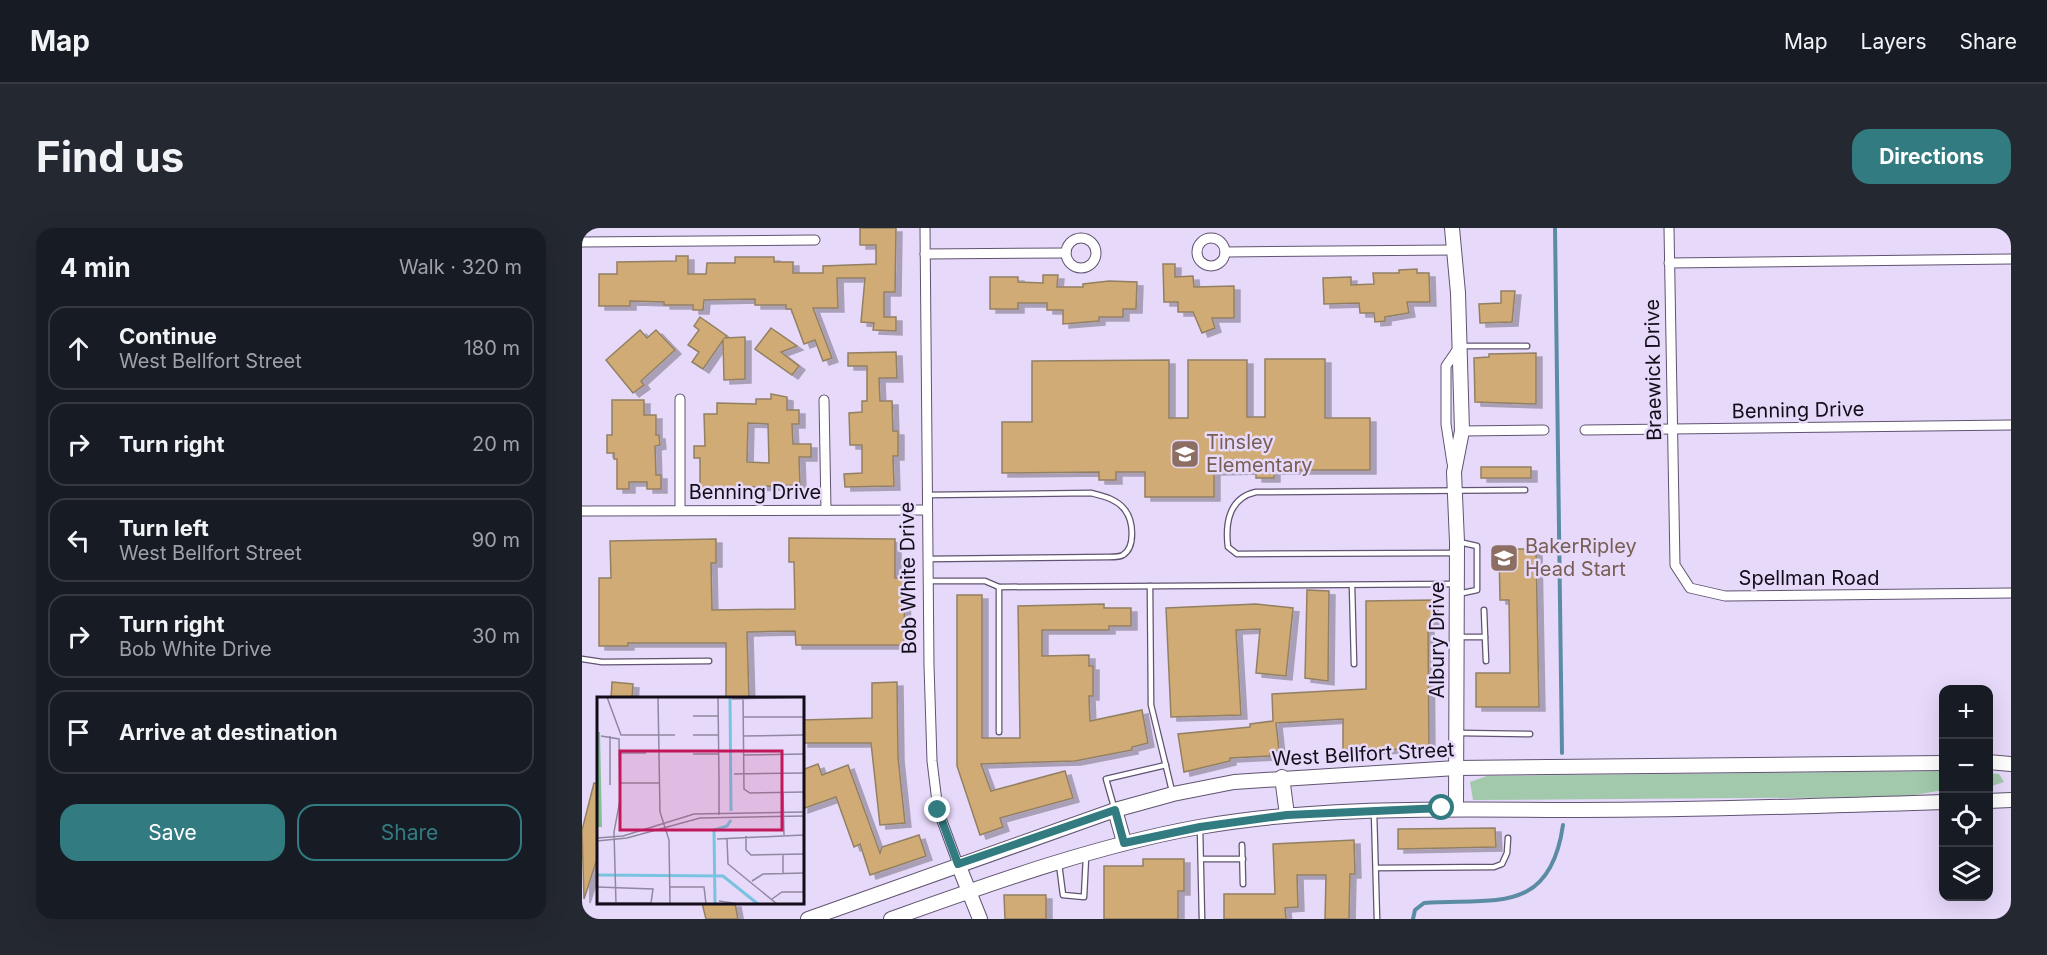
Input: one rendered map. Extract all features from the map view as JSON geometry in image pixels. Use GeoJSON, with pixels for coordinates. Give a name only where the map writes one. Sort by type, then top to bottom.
{"type":"FeatureCollection","features":[{"type":"Feature","properties":{"kind":"main road","name":"Albury Drive"},"geometry":{"type":"LineString","coordinates":[[1452,228],[1452,250],[1458,292],[1462,432],[1454,472],[1456,808]]}},
{"type":"Feature","properties":{"kind":"main road"},"geometry":{"type":"LineString","coordinates":[[1993,762],[2011,764]]}},
{"type":"Feature","properties":{"kind":"main road","name":"West Bellfort Street"},"geometry":{"type":"LineString","coordinates":[[808,919],[1115,810],[1173,794],[1234,782],[1282,777],[1456,768],[1939,763]]}},
{"type":"Feature","properties":{"kind":"main road"},"geometry":{"type":"LineString","coordinates":[[1282,777],[1287,815]]}},
{"type":"Feature","properties":{"kind":"main road"},"geometry":{"type":"LineString","coordinates":[[1993,801],[2011,800]]}},
{"type":"Feature","properties":{"kind":"main road"},"geometry":{"type":"LineString","coordinates":[[891,919],[969,891],[1124,843],[1200,827],[1287,815],[1374,809],[1578,810],[1939,802]]}},
{"type":"Feature","properties":{"kind":"main road"},"geometry":{"type":"LineString","coordinates":[[1115,810],[1124,843]]}},
{"type":"Feature","properties":{"kind":"main road","name":"Bob White Drive"},"geometry":{"type":"LineString","coordinates":[[958,864],[979,919]]}},
{"type":"Feature","properties":{"kind":"street","name":"Bob White Drive"},"geometry":{"type":"LineString","coordinates":[[925,228],[932,761],[938,810],[958,864]]}},
{"type":"Feature","properties":{"kind":"street","name":"Braewick Drive"},"geometry":{"type":"LineString","coordinates":[[1669,228],[1674,512]]}},
{"type":"Feature","properties":{"kind":"street"},"geometry":{"type":"LineString","coordinates":[[582,242],[815,240]]}},
{"type":"Feature","properties":{"kind":"street"},"geometry":{"type":"LineString","coordinates":[[1225,252],[1452,250]]}},
{"type":"Feature","properties":{"kind":"street"},"geometry":{"type":"LineString","coordinates":[[925,254],[1066,253]]}},
{"type":"Feature","properties":{"kind":"street"},"geometry":{"type":"LineString","coordinates":[[1669,263],[2011,259]]}},
{"type":"Feature","properties":{"kind":"street","name":"Albury Drive"},"geometry":{"type":"LineString","coordinates":[[1454,472],[1446,424],[1446,366],[1460,346]]}},
{"type":"Feature","properties":{"kind":"street"},"geometry":{"type":"LineString","coordinates":[[680,399],[680,510]]}},
{"type":"Feature","properties":{"kind":"street"},"geometry":{"type":"LineString","coordinates":[[824,400],[826,510]]}},
{"type":"Feature","properties":{"kind":"street","name":"Benning Drive"},"geometry":{"type":"LineString","coordinates":[[1585,430],[2011,425]]}},
{"type":"Feature","properties":{"kind":"street"},"geometry":{"type":"LineString","coordinates":[[1462,432],[1544,430]]}},
{"type":"Feature","properties":{"kind":"street","name":"Benning Drive"},"geometry":{"type":"LineString","coordinates":[[582,511],[927,510]]}},
{"type":"Feature","properties":{"kind":"street","name":"Spellman Road"},"geometry":{"type":"LineString","coordinates":[[1674,512],[1675,565],[1690,588],[1725,596],[2011,593]]}},
{"type":"Feature","properties":{"kind":"lane"},"geometry":{"type":"LineString","coordinates":[[1460,346],[1527,346]]}},
{"type":"Feature","properties":{"kind":"lane"},"geometry":{"type":"LineString","coordinates":[[928,580],[985,581],[999,587],[1352,585],[1477,590],[1477,546],[1237,554],[1228,547],[1230,512],[1235,503],[1245,494],[1268,491],[1525,490]]}},
{"type":"Feature","properties":{"kind":"lane"},"geometry":{"type":"LineString","coordinates":[[927,495],[1091,493],[1105,496],[1125,510],[1130,521],[1130,548],[1123,555],[928,559]]}},
{"type":"Feature","properties":{"kind":"lane"},"geometry":{"type":"LineString","coordinates":[[1352,585],[1354,664]]}},
{"type":"Feature","properties":{"kind":"lane"},"geometry":{"type":"LineString","coordinates":[[1150,586],[1151,705],[1173,794]]}},
{"type":"Feature","properties":{"kind":"lane"},"geometry":{"type":"LineString","coordinates":[[999,587],[999,732]]}},
{"type":"Feature","properties":{"kind":"lane"},"geometry":{"type":"LineString","coordinates":[[1484,610],[1485,662]]}},
{"type":"Feature","properties":{"kind":"lane"},"geometry":{"type":"LineString","coordinates":[[1456,637],[1485,637]]}},
{"type":"Feature","properties":{"kind":"lane"},"geometry":{"type":"LineString","coordinates":[[582,658],[602,662],[709,661]]}},
{"type":"Feature","properties":{"kind":"lane"},"geometry":{"type":"LineString","coordinates":[[1456,733],[1530,734]]}},
{"type":"Feature","properties":{"kind":"lane"},"geometry":{"type":"LineString","coordinates":[[1115,810],[1106,779],[1166,765]]}},
{"type":"Feature","properties":{"kind":"lane"},"geometry":{"type":"LineString","coordinates":[[1374,809],[1377,919]]}},
{"type":"Feature","properties":{"kind":"lane"},"geometry":{"type":"LineString","coordinates":[[1200,827],[1202,919]]}},
{"type":"Feature","properties":{"kind":"lane"},"geometry":{"type":"LineString","coordinates":[[1376,868],[1494,867],[1502,864],[1507,853],[1508,838]]}},
{"type":"Feature","properties":{"kind":"lane"},"geometry":{"type":"LineString","coordinates":[[1242,844],[1244,884]]}},
{"type":"Feature","properties":{"kind":"lane"},"geometry":{"type":"LineString","coordinates":[[1059,863],[1063,895],[1084,897],[1086,855]]}},
{"type":"Feature","properties":{"kind":"lane"},"geometry":{"type":"LineString","coordinates":[[1201,859],[1243,860]]}},
{"type":"Feature","properties":{"kind":"green space"},"geometry":{"type":"Polygon","coordinates":[[[1939,771],[1939,791],[1904,797],[1473,800],[1470,782],[1487,776],[1939,771]]]}},
{"type":"Feature","properties":{"kind":"green space"},"geometry":{"type":"Polygon","coordinates":[[[1993,773],[1999,774],[2004,782],[1993,786],[1993,773]]]}},
{"type":"Feature","properties":{"kind":"building"},"geometry":{"type":"Polygon","coordinates":[[[860,228],[896,228],[895,292],[884,292],[884,317],[896,317],[896,331],[873,330],[874,323],[861,322],[865,278],[837,278],[838,308],[813,308],[832,358],[823,361],[815,340],[804,344],[791,309],[786,309],[786,305],[755,305],[755,299],[704,300],[703,310],[693,310],[693,305],[664,305],[664,302],[630,301],[630,306],[599,306],[599,274],[617,274],[617,262],[676,261],[676,256],[688,256],[688,274],[706,274],[707,263],[735,263],[735,257],[774,257],[774,262],[793,262],[793,273],[823,273],[823,266],[876,264],[876,245],[860,245],[860,228]]]}},
{"type":"Feature","properties":{"kind":"building"},"geometry":{"type":"Polygon","coordinates":[[[1163,264],[1175,264],[1175,277],[1193,276],[1194,287],[1234,286],[1234,318],[1212,318],[1215,328],[1202,333],[1193,312],[1178,312],[1178,302],[1164,302],[1163,264]]]}},
{"type":"Feature","properties":{"kind":"building"},"geometry":{"type":"Polygon","coordinates":[[[1417,269],[1417,273],[1429,273],[1430,302],[1407,302],[1409,313],[1385,317],[1385,321],[1375,322],[1374,313],[1360,313],[1359,303],[1324,304],[1323,278],[1351,277],[1351,285],[1374,284],[1373,273],[1399,273],[1399,270],[1417,269]]]}},
{"type":"Feature","properties":{"kind":"building"},"geometry":{"type":"Polygon","coordinates":[[[1043,275],[1058,275],[1057,287],[1083,287],[1083,284],[1109,281],[1137,282],[1136,309],[1123,309],[1123,317],[1099,317],[1099,321],[1063,324],[1063,310],[1047,310],[1047,303],[1018,303],[1018,309],[990,309],[990,277],[1018,277],[1018,282],[1043,283],[1043,275]]]}},
{"type":"Feature","properties":{"kind":"building"},"geometry":{"type":"Polygon","coordinates":[[[1501,291],[1515,291],[1512,322],[1480,323],[1479,304],[1501,303],[1501,291]]]}},
{"type":"Feature","properties":{"kind":"building"},"geometry":{"type":"Polygon","coordinates":[[[700,317],[727,336],[725,338],[745,337],[745,379],[724,380],[723,340],[703,369],[692,362],[699,352],[688,345],[699,330],[694,326],[700,317]]]}},
{"type":"Feature","properties":{"kind":"building"},"geometry":{"type":"Polygon","coordinates":[[[771,328],[797,346],[781,352],[799,366],[792,375],[755,349],[771,328]]]}},
{"type":"Feature","properties":{"kind":"building"},"geometry":{"type":"Polygon","coordinates":[[[640,330],[647,338],[656,330],[675,350],[641,381],[644,385],[633,393],[606,360],[640,330]]]}},
{"type":"Feature","properties":{"kind":"building"},"geometry":{"type":"Polygon","coordinates":[[[896,352],[897,378],[879,378],[880,401],[892,401],[893,431],[898,431],[898,456],[893,456],[894,486],[845,487],[844,474],[862,473],[862,445],[850,445],[849,413],[862,412],[862,401],[867,401],[867,366],[848,366],[848,353],[896,352]]]}},
{"type":"Feature","properties":{"kind":"building"},"geometry":{"type":"Polygon","coordinates":[[[1536,353],[1536,404],[1475,402],[1474,358],[1489,357],[1489,354],[1536,353]]]}},
{"type":"Feature","properties":{"kind":"building"},"geometry":{"type":"Polygon","coordinates":[[[1265,359],[1325,359],[1325,418],[1370,418],[1370,470],[1274,470],[1274,478],[1256,478],[1256,470],[1214,471],[1214,497],[1145,497],[1145,472],[1116,472],[1116,480],[1099,480],[1099,472],[1002,473],[1002,422],[1032,422],[1032,361],[1169,360],[1169,418],[1188,418],[1188,360],[1247,360],[1247,417],[1265,417],[1265,359]]]}},
{"type":"Feature","properties":{"kind":"building"},"geometry":{"type":"Polygon","coordinates":[[[771,394],[787,397],[787,410],[799,410],[799,424],[792,424],[793,444],[811,444],[811,457],[799,457],[800,485],[700,489],[700,458],[694,458],[694,446],[705,446],[704,414],[717,414],[717,403],[756,404],[756,399],[771,399],[771,394]],[[748,423],[747,462],[769,463],[768,424],[748,423]]]}},
{"type":"Feature","properties":{"kind":"building"},"geometry":{"type":"Polygon","coordinates":[[[612,400],[644,400],[644,415],[656,415],[656,435],[659,435],[660,445],[655,446],[656,475],[661,475],[661,489],[647,489],[647,482],[629,482],[629,489],[617,489],[617,459],[614,459],[614,453],[607,453],[607,435],[612,435],[612,400]]]}},
{"type":"Feature","properties":{"kind":"building"},"geometry":{"type":"Polygon","coordinates":[[[1481,467],[1531,467],[1531,478],[1481,478],[1481,467]]]}},
{"type":"Feature","properties":{"kind":"building"},"geometry":{"type":"Polygon","coordinates":[[[789,538],[895,539],[895,578],[905,578],[904,645],[796,645],[795,631],[747,632],[749,697],[726,697],[726,643],[628,643],[628,646],[599,646],[599,578],[611,578],[610,541],[716,539],[716,563],[711,563],[712,610],[795,609],[794,562],[789,562],[789,538]]]}},
{"type":"Feature","properties":{"kind":"building"},"geometry":{"type":"Polygon","coordinates":[[[1499,549],[1536,549],[1539,707],[1476,707],[1476,673],[1510,673],[1509,600],[1500,600],[1499,549]]]}},
{"type":"Feature","properties":{"kind":"building"},"geometry":{"type":"Polygon","coordinates":[[[1307,590],[1329,591],[1328,681],[1305,678],[1307,590]]]}},
{"type":"Feature","properties":{"kind":"building"},"geometry":{"type":"Polygon","coordinates":[[[957,595],[982,595],[982,738],[1020,738],[1018,606],[1104,604],[1104,608],[1131,608],[1131,626],[1109,626],[1109,630],[1042,630],[1042,656],[1089,655],[1089,666],[1093,666],[1093,696],[1089,696],[1090,721],[1142,710],[1148,743],[1132,747],[1132,750],[1075,761],[981,764],[991,791],[1065,771],[1073,798],[1000,818],[1003,827],[980,835],[957,766],[957,595]]]}},
{"type":"Feature","properties":{"kind":"building"},"geometry":{"type":"Polygon","coordinates":[[[1432,600],[1433,621],[1428,621],[1429,749],[1343,750],[1343,719],[1276,723],[1279,750],[1270,752],[1270,756],[1230,758],[1230,761],[1184,772],[1178,734],[1250,727],[1250,724],[1273,721],[1272,694],[1366,689],[1366,601],[1432,600]]]}},
{"type":"Feature","properties":{"kind":"building"},"geometry":{"type":"Polygon","coordinates":[[[1256,604],[1293,608],[1286,676],[1256,673],[1260,629],[1236,630],[1241,715],[1171,717],[1166,608],[1256,604]]]}},
{"type":"Feature","properties":{"kind":"building"},"geometry":{"type":"Polygon","coordinates":[[[612,682],[633,684],[632,697],[611,697],[612,682]]]}},
{"type":"Feature","properties":{"kind":"building"},"geometry":{"type":"Polygon","coordinates":[[[897,682],[898,757],[905,823],[880,825],[871,743],[804,743],[804,720],[872,718],[872,683],[897,682]]]}},
{"type":"Feature","properties":{"kind":"building"},"geometry":{"type":"Polygon","coordinates":[[[818,764],[822,775],[848,765],[880,853],[882,847],[919,835],[926,856],[870,875],[860,844],[854,847],[836,797],[804,808],[804,769],[818,764]]]}},
{"type":"Feature","properties":{"kind":"building"},"geometry":{"type":"Polygon","coordinates":[[[594,783],[597,784],[597,859],[584,899],[582,830],[594,783]]]}},
{"type":"Feature","properties":{"kind":"building"},"geometry":{"type":"Polygon","coordinates":[[[1495,828],[1496,847],[1398,849],[1398,829],[1495,828]]]}},
{"type":"Feature","properties":{"kind":"building"},"geometry":{"type":"Polygon","coordinates":[[[1354,840],[1355,874],[1350,874],[1349,919],[1325,919],[1326,875],[1297,875],[1298,907],[1285,908],[1286,919],[1224,919],[1224,894],[1275,894],[1273,844],[1354,840]]]}},
{"type":"Feature","properties":{"kind":"building"},"geometry":{"type":"Polygon","coordinates":[[[1143,859],[1184,859],[1184,891],[1178,891],[1178,919],[1104,919],[1104,866],[1143,866],[1143,859]]]}},
{"type":"Feature","properties":{"kind":"building"},"geometry":{"type":"Polygon","coordinates":[[[1004,895],[1046,895],[1046,919],[1005,919],[1004,895]]]}},
{"type":"Feature","properties":{"kind":"building"},"geometry":{"type":"Polygon","coordinates":[[[702,904],[735,904],[738,919],[706,919],[702,904]]]}},
{"type":"Feature","properties":{"kind":"waterway"},"geometry":{"type":"LineString","coordinates":[[1555,228],[1562,753]]}},
{"type":"Feature","properties":{"kind":"waterway"},"geometry":{"type":"LineString","coordinates":[[1413,919],[1415,910],[1424,903],[1495,900],[1515,896],[1532,888],[1546,875],[1556,854],[1563,825]]}},
{"type":"Feature","properties":{"kind":"place","name":"Tinsley Elementary"},"geometry":{"type":"Point","coordinates":[1185,454]}},
{"type":"Feature","properties":{"kind":"place","name":"BakerRipley Head Start"},"geometry":{"type":"Point","coordinates":[1504,558]}},
{"type":"Feature","properties":{"kind":"route"},"geometry":{"type":"LineString","coordinates":[[938,810],[958,864],[1115,810],[1124,843],[1200,827],[1287,815],[1374,809],[1442,808]]}}]}
